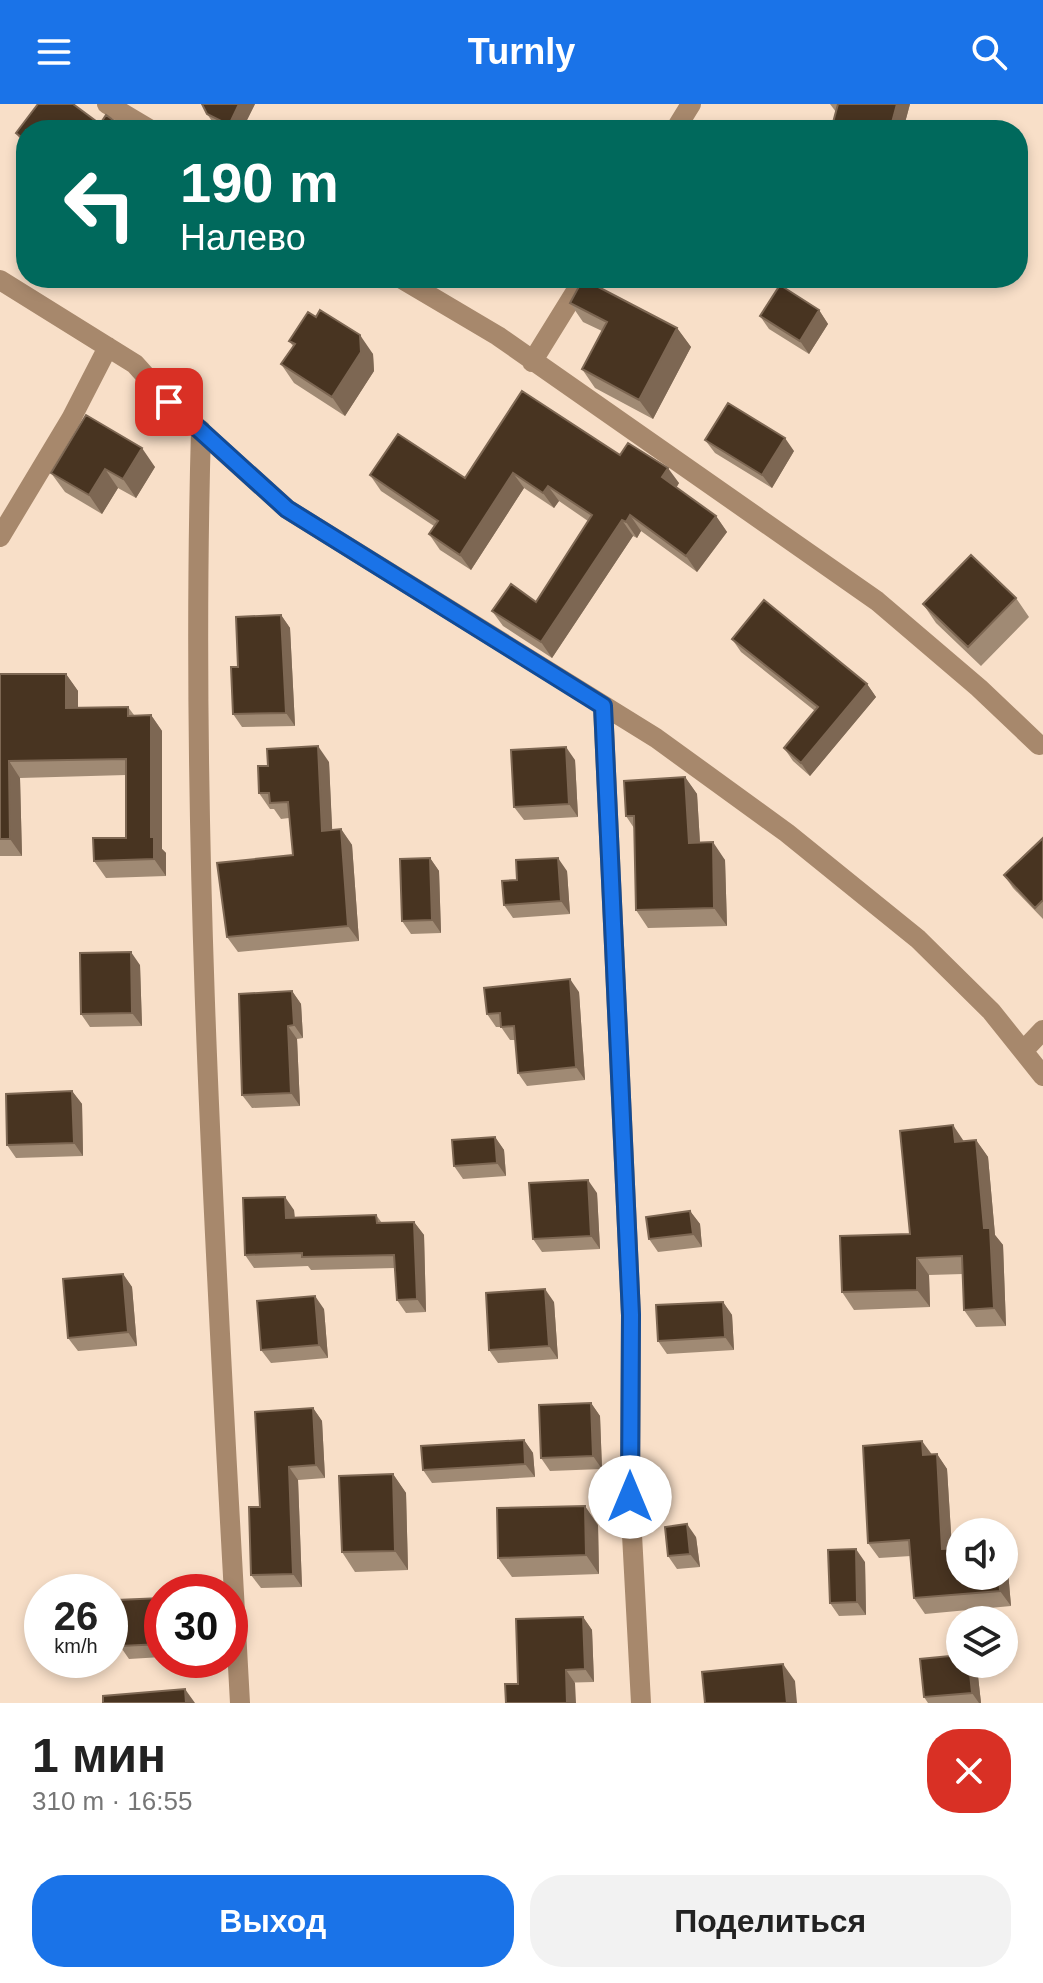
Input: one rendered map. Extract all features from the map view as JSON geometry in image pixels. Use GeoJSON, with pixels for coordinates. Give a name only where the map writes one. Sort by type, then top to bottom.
{"type":"FeatureCollection","features":[{"type":"Feature","properties":{"kind":"street"},"geometry":{"type":"LineString","coordinates":[[107,104],[134,120]]}},
{"type":"Feature","properties":{"kind":"street"},"geometry":{"type":"LineString","coordinates":[[0,280],[135,364],[169,402],[287,509],[656,738],[787,833],[918,939],[991,1011],[1043,1076]]}},
{"type":"Feature","properties":{"kind":"street"},"geometry":{"type":"LineString","coordinates":[[417,288],[498,336],[877,601],[979,688],[1039,745]]}},
{"type":"Feature","properties":{"kind":"street"},"geometry":{"type":"LineString","coordinates":[[532,362],[578,288]]}},
{"type":"Feature","properties":{"kind":"street"},"geometry":{"type":"LineString","coordinates":[[0,537],[71,419],[108,347]]}},
{"type":"Feature","properties":{"kind":"street"},"geometry":{"type":"LineString","coordinates":[[201,430],[196,592],[204,972],[218,1311],[240,1703]]}},
{"type":"Feature","properties":{"kind":"street"},"geometry":{"type":"LineString","coordinates":[[603,706],[630,1285],[630,1497],[641,1703]]}},
{"type":"Feature","properties":{"kind":"street"},"geometry":{"type":"LineString","coordinates":[[1024,1050],[1043,1030]]}},
{"type":"Feature","properties":{"kind":"building"},"geometry":{"type":"Polygon","coordinates":[[[38,104],[73,104],[95,120],[26,120],[38,104]]]}},
{"type":"Feature","properties":{"kind":"building"},"geometry":{"type":"Polygon","coordinates":[[[202,104],[239,104],[231,120],[219,120],[207,114],[202,104]]]}},
{"type":"Feature","properties":{"kind":"building"},"geometry":{"type":"Polygon","coordinates":[[[838,104],[897,104],[893,120],[834,120],[838,104]]]}},
{"type":"Feature","properties":{"kind":"building"},"geometry":{"type":"Polygon","coordinates":[[[578,288],[600,288],[677,328],[639,400],[582,369],[607,322],[570,303],[578,288]]]}},
{"type":"Feature","properties":{"kind":"building"},"geometry":{"type":"Polygon","coordinates":[[[778,288],[785,288],[819,310],[800,341],[760,316],[778,288]]]}},
{"type":"Feature","properties":{"kind":"building"},"geometry":{"type":"Polygon","coordinates":[[[320,310],[360,335],[361,352],[332,397],[281,364],[295,344],[289,341],[308,312],[316,317],[320,310]]]}},
{"type":"Feature","properties":{"kind":"building"},"geometry":{"type":"Polygon","coordinates":[[[522,391],[620,455],[628,443],[668,468],[662,477],[716,516],[686,556],[630,515],[626,522],[622,520],[541,642],[492,611],[511,584],[536,602],[592,515],[548,486],[543,493],[513,473],[460,555],[429,534],[438,521],[370,475],[398,434],[465,478],[522,391]]]}},
{"type":"Feature","properties":{"kind":"building"},"geometry":{"type":"Polygon","coordinates":[[[728,403],[785,438],[762,475],[705,440],[728,403]]]}},
{"type":"Feature","properties":{"kind":"building"},"geometry":{"type":"Polygon","coordinates":[[[86,415],[142,448],[123,479],[105,469],[89,495],[51,473],[86,415]]]}},
{"type":"Feature","properties":{"kind":"building"},"geometry":{"type":"Polygon","coordinates":[[[971,555],[1016,598],[968,647],[923,604],[971,555]]]}},
{"type":"Feature","properties":{"kind":"building"},"geometry":{"type":"Polygon","coordinates":[[[764,600],[867,684],[801,763],[784,748],[818,707],[732,639],[764,600]]]}},
{"type":"Feature","properties":{"kind":"building"},"geometry":{"type":"Polygon","coordinates":[[[281,615],[286,713],[233,714],[231,667],[238,667],[236,617],[281,615]]]}},
{"type":"Feature","properties":{"kind":"building"},"geometry":{"type":"Polygon","coordinates":[[[0,674],[66,674],[66,708],[128,707],[128,716],[151,715],[151,837],[154,837],[154,859],[94,861],[93,838],[126,838],[126,759],[9,761],[10,839],[0,839],[0,674]]]}},
{"type":"Feature","properties":{"kind":"building"},"geometry":{"type":"Polygon","coordinates":[[[318,746],[322,831],[341,829],[348,926],[227,937],[217,863],[293,855],[288,802],[270,803],[269,793],[259,793],[258,766],[268,766],[267,749],[318,746]]]}},
{"type":"Feature","properties":{"kind":"building"},"geometry":{"type":"Polygon","coordinates":[[[566,747],[569,804],[514,807],[511,750],[566,747]]]}},
{"type":"Feature","properties":{"kind":"building"},"geometry":{"type":"Polygon","coordinates":[[[685,777],[689,843],[713,842],[714,908],[636,910],[634,816],[626,816],[624,781],[685,777]]]}},
{"type":"Feature","properties":{"kind":"building"},"geometry":{"type":"Polygon","coordinates":[[[1043,838],[1043,900],[1035,908],[1004,875],[1043,838]]]}},
{"type":"Feature","properties":{"kind":"building"},"geometry":{"type":"Polygon","coordinates":[[[430,858],[432,920],[402,921],[400,859],[430,858]]]}},
{"type":"Feature","properties":{"kind":"building"},"geometry":{"type":"Polygon","coordinates":[[[558,858],[561,901],[504,905],[502,881],[517,880],[516,860],[558,858]]]}},
{"type":"Feature","properties":{"kind":"building"},"geometry":{"type":"Polygon","coordinates":[[[131,952],[132,1013],[81,1014],[80,953],[131,952]]]}},
{"type":"Feature","properties":{"kind":"building"},"geometry":{"type":"Polygon","coordinates":[[[570,979],[576,1067],[518,1073],[514,1026],[501,1027],[500,1013],[487,1014],[484,988],[570,979]]]}},
{"type":"Feature","properties":{"kind":"building"},"geometry":{"type":"Polygon","coordinates":[[[292,991],[294,1025],[288,1026],[291,1093],[242,1095],[239,994],[292,991]]]}},
{"type":"Feature","properties":{"kind":"building"},"geometry":{"type":"Polygon","coordinates":[[[72,1091],[74,1143],[7,1145],[6,1094],[72,1091]]]}},
{"type":"Feature","properties":{"kind":"building"},"geometry":{"type":"Polygon","coordinates":[[[953,1125],[955,1142],[976,1140],[984,1228],[990,1228],[994,1308],[964,1310],[962,1256],[917,1258],[917,1290],[842,1292],[840,1236],[910,1234],[900,1131],[953,1125]]]}},
{"type":"Feature","properties":{"kind":"building"},"geometry":{"type":"Polygon","coordinates":[[[495,1137],[497,1163],[454,1166],[452,1140],[495,1137]]]}},
{"type":"Feature","properties":{"kind":"building"},"geometry":{"type":"Polygon","coordinates":[[[588,1180],[591,1236],[533,1239],[529,1183],[588,1180]]]}},
{"type":"Feature","properties":{"kind":"building"},"geometry":{"type":"Polygon","coordinates":[[[285,1197],[286,1218],[376,1215],[377,1223],[414,1222],[417,1299],[397,1300],[394,1255],[245,1255],[243,1198],[285,1197]]]}},
{"type":"Feature","properties":{"kind":"building"},"geometry":{"type":"Polygon","coordinates":[[[690,1211],[693,1234],[649,1239],[646,1217],[690,1211]]]}},
{"type":"Feature","properties":{"kind":"building"},"geometry":{"type":"Polygon","coordinates":[[[123,1274],[128,1332],[68,1338],[63,1279],[123,1274]]]}},
{"type":"Feature","properties":{"kind":"building"},"geometry":{"type":"Polygon","coordinates":[[[545,1289],[549,1346],[489,1350],[486,1293],[545,1289]]]}},
{"type":"Feature","properties":{"kind":"building"},"geometry":{"type":"Polygon","coordinates":[[[315,1296],[319,1345],[261,1350],[257,1301],[315,1296]]]}},
{"type":"Feature","properties":{"kind":"building"},"geometry":{"type":"Polygon","coordinates":[[[723,1302],[725,1337],[658,1341],[656,1305],[723,1302]]]}},
{"type":"Feature","properties":{"kind":"building"},"geometry":{"type":"Polygon","coordinates":[[[591,1403],[593,1456],[541,1458],[539,1405],[591,1403]]]}},
{"type":"Feature","properties":{"kind":"building"},"geometry":{"type":"Polygon","coordinates":[[[313,1408],[316,1465],[289,1467],[293,1574],[251,1575],[249,1507],[260,1507],[255,1412],[313,1408]]]}},
{"type":"Feature","properties":{"kind":"building"},"geometry":{"type":"Polygon","coordinates":[[[524,1440],[525,1464],[423,1470],[421,1446],[524,1440]]]}},
{"type":"Feature","properties":{"kind":"building"},"geometry":{"type":"Polygon","coordinates":[[[922,1441],[923,1455],[937,1454],[942,1549],[946,1549],[946,1590],[1000,1591],[914,1598],[909,1540],[868,1543],[863,1446],[922,1441]]]}},
{"type":"Feature","properties":{"kind":"building"},"geometry":{"type":"Polygon","coordinates":[[[393,1474],[395,1551],[342,1552],[339,1476],[393,1474]]]}},
{"type":"Feature","properties":{"kind":"building"},"geometry":{"type":"Polygon","coordinates":[[[585,1506],[586,1555],[498,1558],[497,1508],[585,1506]]]}},
{"type":"Feature","properties":{"kind":"building"},"geometry":{"type":"Polygon","coordinates":[[[687,1524],[690,1554],[668,1556],[665,1527],[687,1524]]]}},
{"type":"Feature","properties":{"kind":"building"},"geometry":{"type":"Polygon","coordinates":[[[856,1549],[857,1602],[830,1603],[828,1550],[856,1549]]]}},
{"type":"Feature","properties":{"kind":"building"},"geometry":{"type":"Polygon","coordinates":[[[144,1599],[144,1645],[128,1646],[128,1600],[144,1599]]]}},
{"type":"Feature","properties":{"kind":"building"},"geometry":{"type":"Polygon","coordinates":[[[583,1617],[585,1669],[566,1670],[567,1703],[506,1703],[505,1684],[518,1684],[516,1619],[583,1617]]]}},
{"type":"Feature","properties":{"kind":"building"},"geometry":{"type":"Polygon","coordinates":[[[946,1656],[946,1678],[970,1678],[972,1693],[924,1697],[920,1659],[946,1656]]]}},
{"type":"Feature","properties":{"kind":"building"},"geometry":{"type":"Polygon","coordinates":[[[783,1664],[787,1703],[705,1703],[702,1672],[783,1664]]]}},
{"type":"Feature","properties":{"kind":"building"},"geometry":{"type":"Polygon","coordinates":[[[185,1689],[186,1703],[103,1703],[103,1696],[185,1689]]]}},
{"type":"Feature","properties":{"kind":"route"},"geometry":{"type":"LineString","coordinates":[[169,402],[287,509],[603,706],[631,1315],[630,1497]]}}]}
